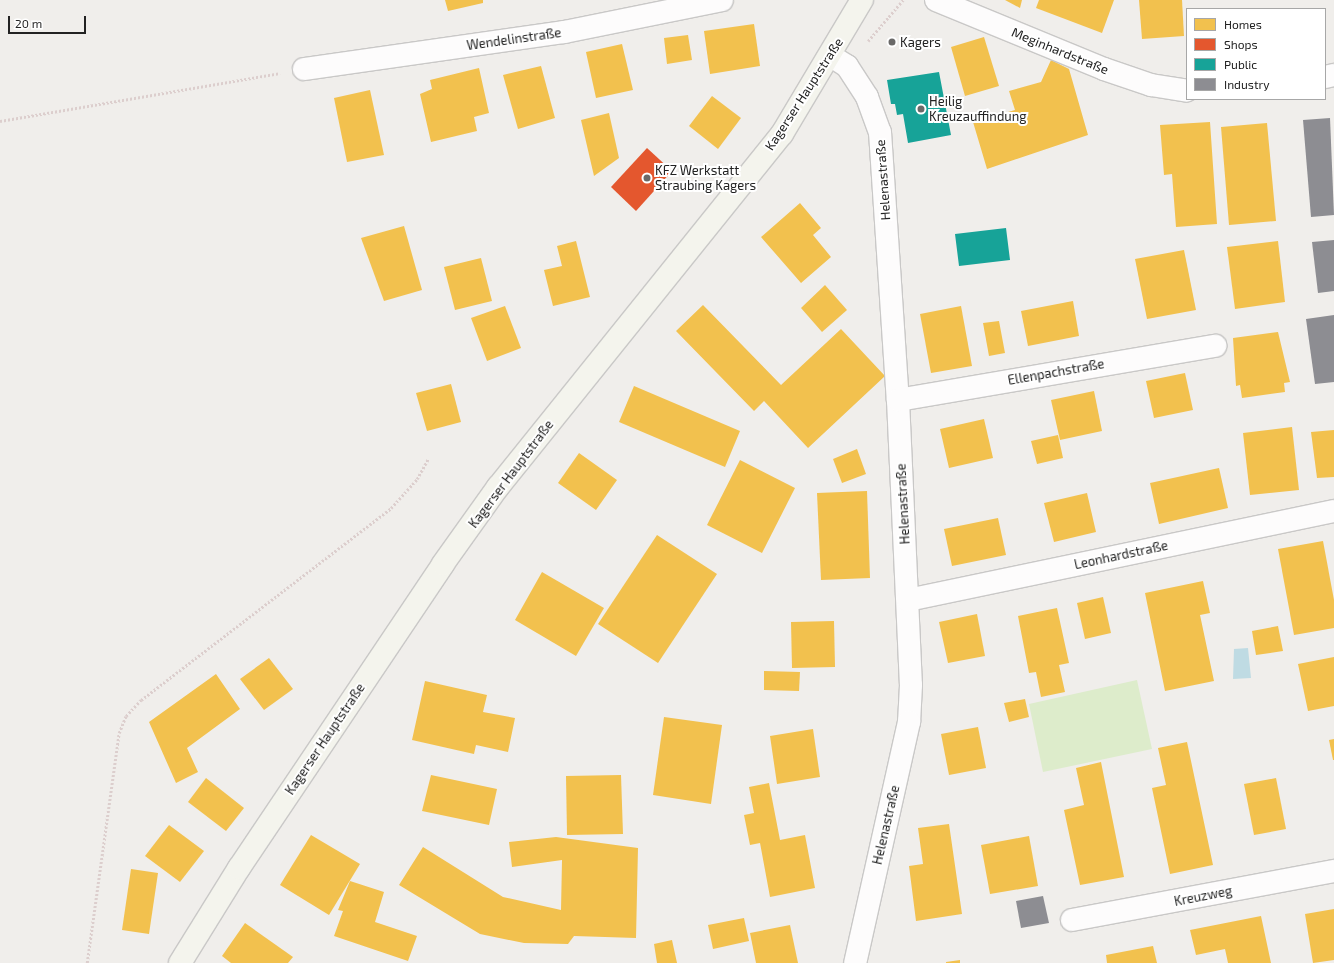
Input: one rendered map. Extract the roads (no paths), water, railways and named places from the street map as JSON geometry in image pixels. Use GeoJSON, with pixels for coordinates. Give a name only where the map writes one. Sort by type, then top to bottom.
{"type":"FeatureCollection","features":[{"type":"Feature","properties":{"kind":"street","name":"Wendelinstraße"},"geometry":{"type":"LineString","coordinates":[[304,69],[564,32],[722,0]]}},
{"type":"Feature","properties":{"kind":"street","name":"Meginhardstraße"},"geometry":{"type":"LineString","coordinates":[[936,0],[1104,69],[1186,91]]}},
{"type":"Feature","properties":{"kind":"street","name":"Kagerser Hauptstraße"},"geometry":{"type":"LineString","coordinates":[[180,963],[325,738],[480,513],[839,61],[859,1]]}},
{"type":"Feature","properties":{"kind":"street","name":"Helenastraße"},"geometry":{"type":"LineString","coordinates":[[839,61],[867,97],[880,132],[898,400],[911,686],[909,722],[855,963]]}},
{"type":"Feature","properties":{"kind":"street","name":"Ellenpachstraße"},"geometry":{"type":"LineString","coordinates":[[898,400],[1214,346]]}},
{"type":"Feature","properties":{"kind":"street","name":"Leonhardstraße"},"geometry":{"type":"LineString","coordinates":[[908,600],[1334,511]]}},
{"type":"Feature","properties":{"kind":"street","name":"Kreuzweg"},"geometry":{"type":"LineString","coordinates":[[1072,920],[1334,871]]}},
{"type":"Feature","properties":{"kind":"water"},"geometry":{"type":"Polygon","coordinates":[[[1248,648],[1251,678],[1233,679],[1234,649],[1248,648]]]}},
{"type":"Feature","properties":{"kind":"place","name":"Kagers"},"geometry":{"type":"Point","coordinates":[892,42]}},
{"type":"Feature","properties":{"kind":"place","name":"Heilig Kreuzauffindung"},"geometry":{"type":"Point","coordinates":[921,109]}},
{"type":"Feature","properties":{"kind":"place","name":"KFZ Werkstatt Straubing Kagers"},"geometry":{"type":"Point","coordinates":[647,178]}}]}
